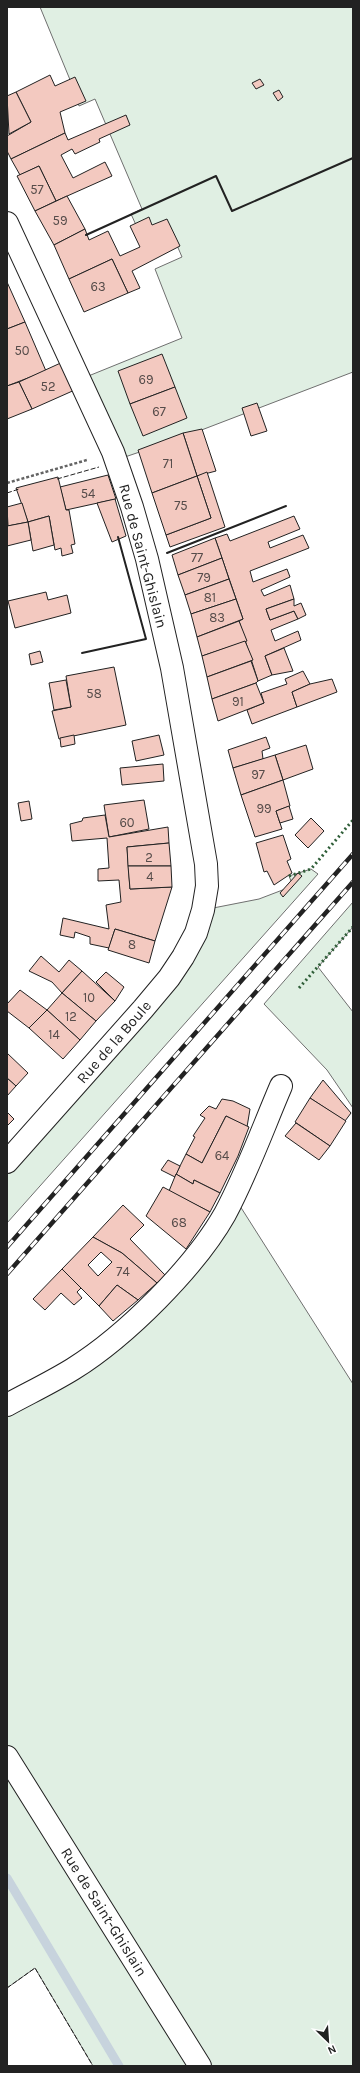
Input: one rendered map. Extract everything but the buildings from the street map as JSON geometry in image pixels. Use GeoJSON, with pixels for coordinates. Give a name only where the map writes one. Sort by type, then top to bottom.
{"type":"FeatureCollection","features":[{"type":"Feature","properties":{"kind":"street","name":"Rue de Saint-Ghislain"},"geometry":{"type":"LineString","coordinates":[[7,223],[114,452],[147,559],[172,668],[206,864],[207,886],[203,910]]}},
{"type":"Feature","properties":{"kind":"street","name":"Rue de la Boule"},"geometry":{"type":"LineString","coordinates":[[7,1162],[169,978],[196,933],[203,910]]}},
{"type":"Feature","properties":{"kind":"street"},"geometry":{"type":"LineString","coordinates":[[7,1406],[74,1368],[125,1329],[163,1292],[203,1247],[225,1213],[281,1086]]}},
{"type":"Feature","properties":{"kind":"street","name":"Rue de Saint-Ghislain"},"geometry":{"type":"LineString","coordinates":[[7,1757],[200,2066]]}},
{"type":"Feature","properties":{"kind":"path"},"geometry":{"type":"LineString","coordinates":[[7,483],[114,452]]}},
{"type":"Feature","properties":{"kind":"green space"},"geometry":{"type":"Polygon","coordinates":[[[40,7],[353,7],[353,372],[178,439],[116,460],[81,379],[182,338],[155,269],[182,257],[173,236],[146,247],[131,214],[142,209],[95,99],[79,106],[73,87],[40,7]]]}},
{"type":"Feature","properties":{"kind":"green space"},"geometry":{"type":"Polygon","coordinates":[[[311,869],[318,874],[7,1223],[7,1162],[143,1009],[203,910],[259,899],[293,886],[289,876],[311,869]]]}},
{"type":"Feature","properties":{"kind":"green space"},"geometry":{"type":"Polygon","coordinates":[[[353,902],[353,927],[318,967],[353,1012],[353,1108],[327,1070],[264,1004],[353,902]]]}},
{"type":"Feature","properties":{"kind":"green space"},"geometry":{"type":"Polygon","coordinates":[[[233,1195],[353,1384],[353,2066],[93,2066],[35,1968],[7,1988],[7,1405],[125,1329],[233,1195]]]}},
{"type":"Feature","properties":{"kind":"waterway"},"geometry":{"type":"LineString","coordinates":[[7,1878],[119,2066]]}},
{"type":"Feature","properties":{"kind":"railway"},"geometry":{"type":"LineString","coordinates":[[7,1247],[353,854]]}},
{"type":"Feature","properties":{"kind":"railway"},"geometry":{"type":"LineString","coordinates":[[7,1274],[353,882]]}},
{"type":"Feature","properties":{"kind":"hedge"},"geometry":{"type":"LineString","coordinates":[[289,876],[311,869],[353,820]]}},
{"type":"Feature","properties":{"kind":"hedge"},"geometry":{"type":"LineString","coordinates":[[299,988],[353,927]]}},
{"type":"Feature","properties":{"kind":"fence"},"geometry":{"type":"LineString","coordinates":[[57,479],[99,467]]}},
{"type":"Feature","properties":{"kind":"fence"},"geometry":{"type":"LineString","coordinates":[[7,493],[19,489]]}},
{"type":"Feature","properties":{"kind":"fence"},"geometry":{"type":"LineString","coordinates":[[7,1988],[35,1968],[93,2066]]}},
{"type":"Feature","properties":{"kind":"wall"},"geometry":{"type":"LineString","coordinates":[[86,235],[216,176],[232,211],[353,158]]}},
{"type":"Feature","properties":{"kind":"wall"},"geometry":{"type":"LineString","coordinates":[[167,553],[286,506]]}},
{"type":"Feature","properties":{"kind":"wall"},"geometry":{"type":"LineString","coordinates":[[82,653],[146,639],[118,537]]}}]}
